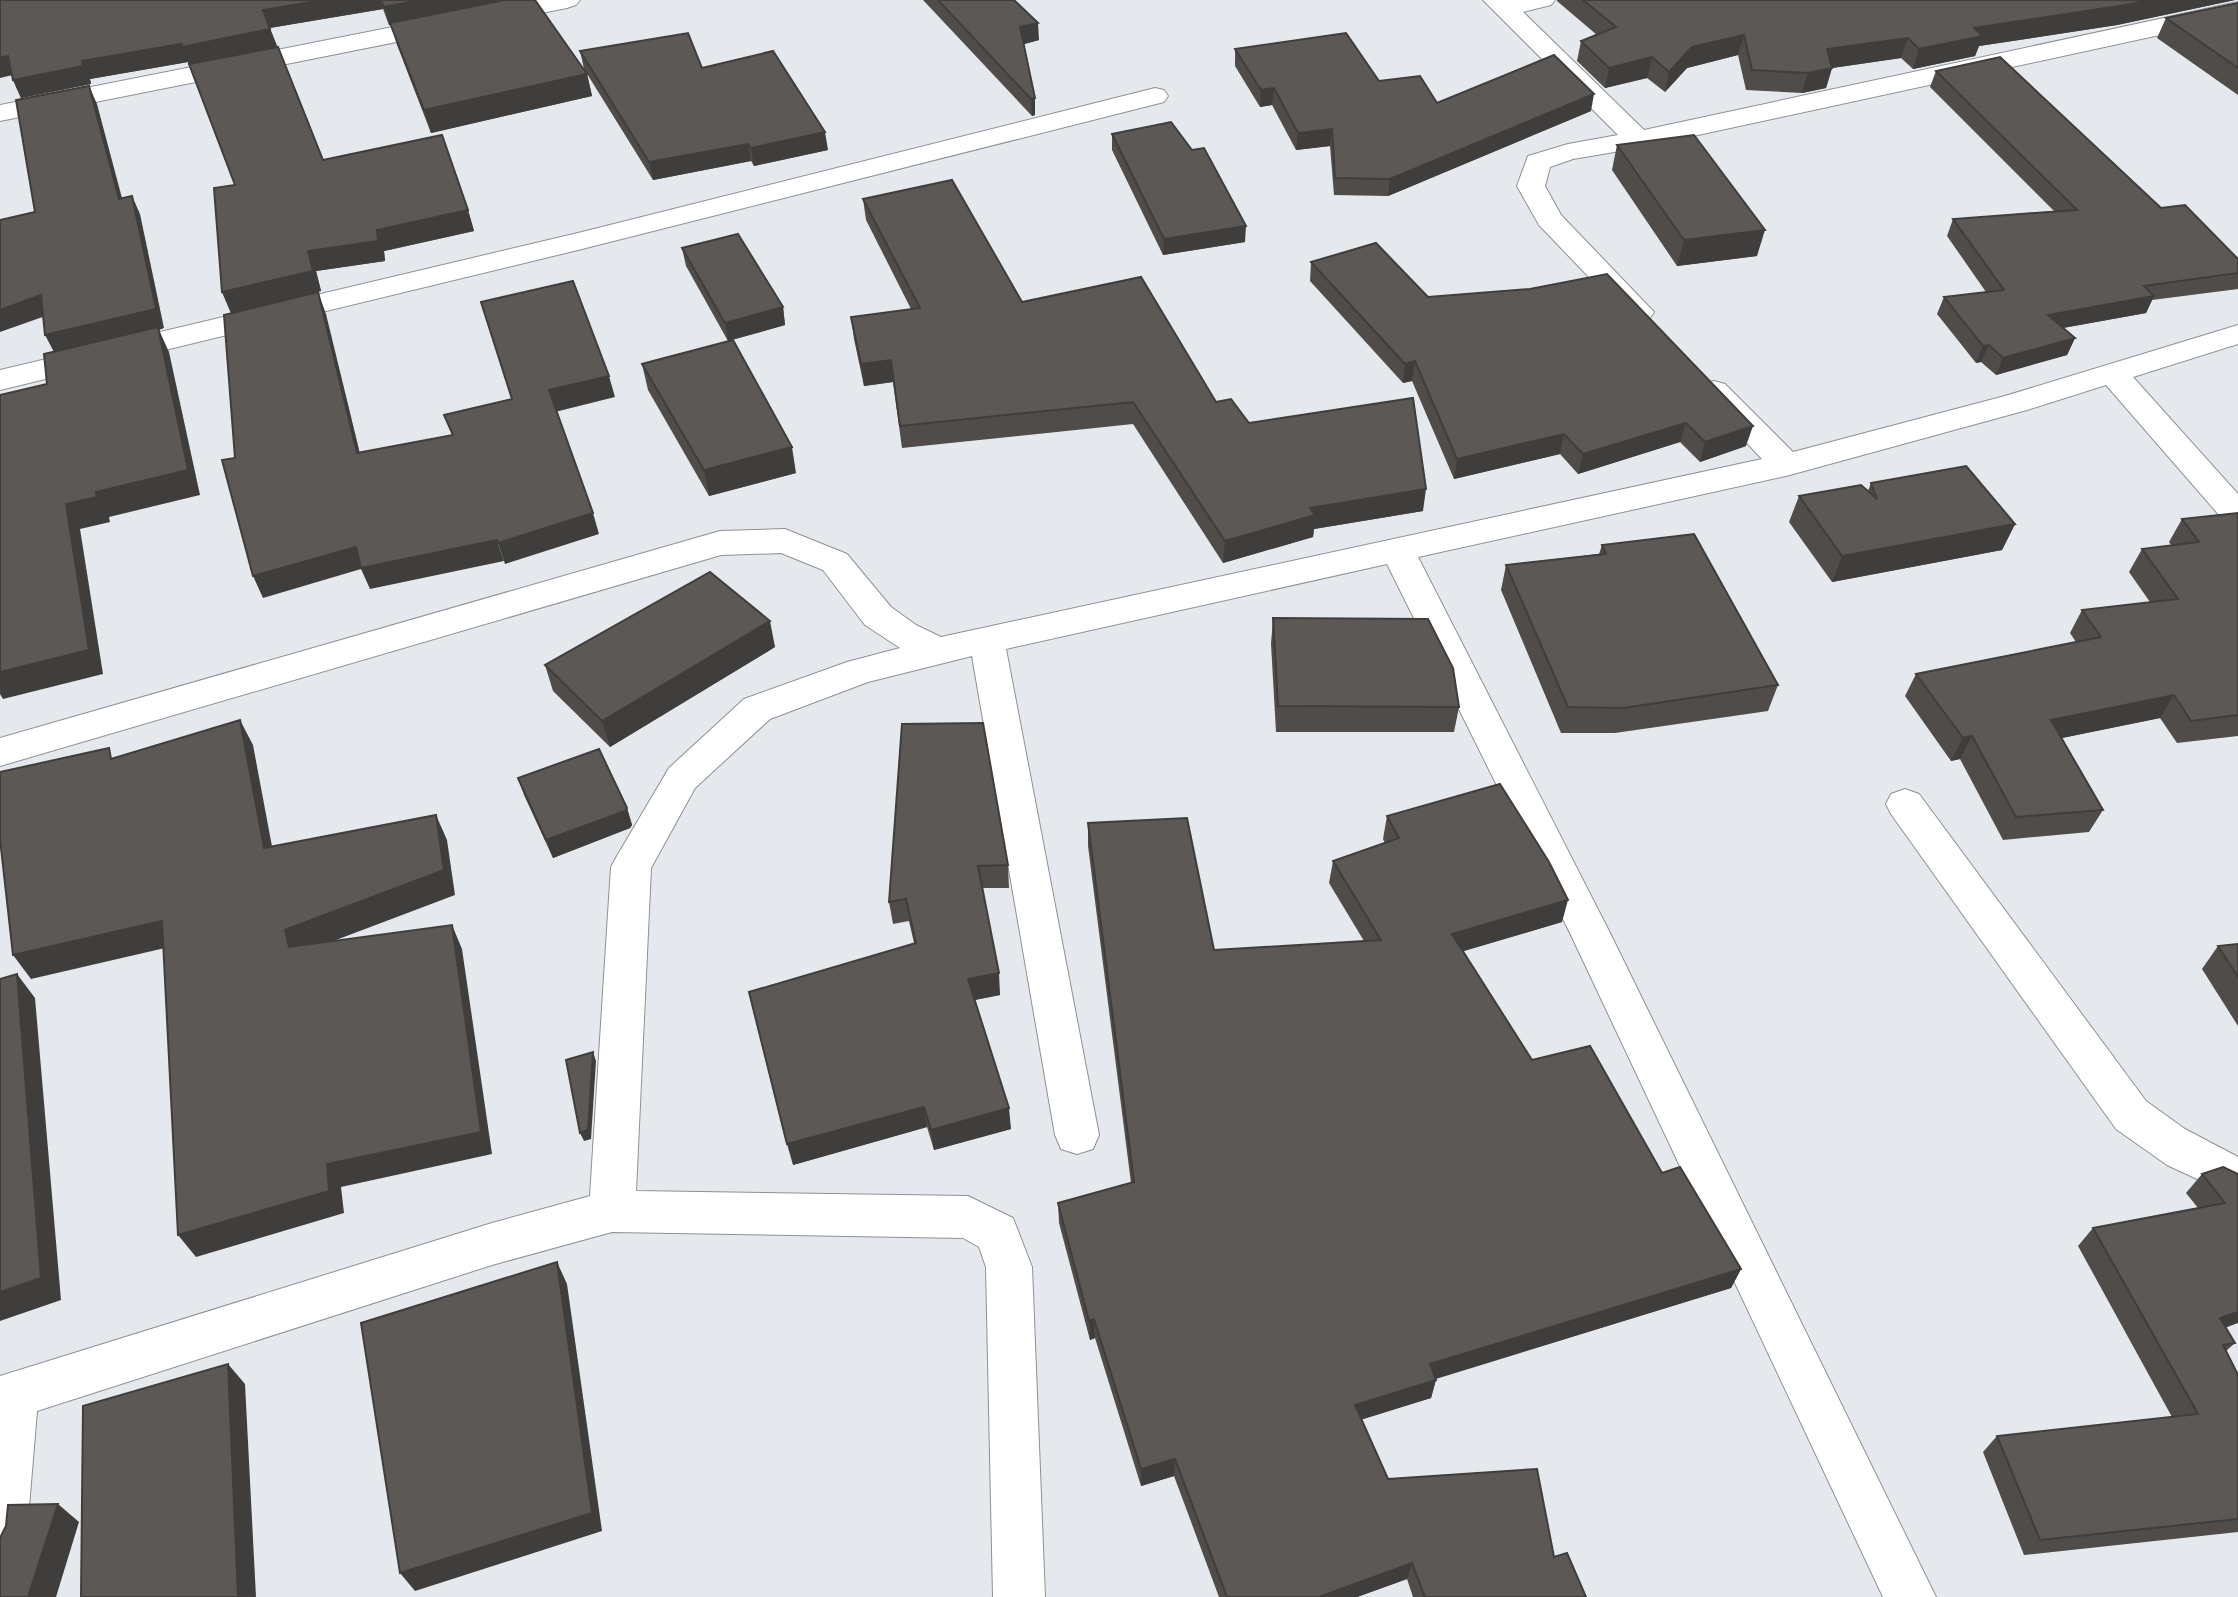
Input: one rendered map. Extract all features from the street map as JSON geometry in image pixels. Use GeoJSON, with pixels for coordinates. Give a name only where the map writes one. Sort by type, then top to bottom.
{"type":"FeatureCollection","features":[{"type":"Feature","properties":{"kind":"street"},"geometry":{"type":"LineString","coordinates":[[0,113],[567,0]]}},
{"type":"Feature","properties":{"kind":"street"},"geometry":{"type":"LineString","coordinates":[[1501,5],[1542,0]]}},
{"type":"Feature","properties":{"kind":"street"},"geometry":{"type":"LineString","coordinates":[[1501,5],[1638,140]]}},
{"type":"Feature","properties":{"kind":"street"},"geometry":{"type":"LineString","coordinates":[[1653,327],[1549,219],[1531,186],[1538,162],[1568,152],[1638,140],[2238,10]]}},
{"type":"Feature","properties":{"kind":"street"},"geometry":{"type":"LineString","coordinates":[[0,380],[488,265],[1155,96]]}},
{"type":"Feature","properties":{"kind":"street"},"geometry":{"type":"LineString","coordinates":[[612,1211],[631,867],[682,778],[757,709],[860,671],[939,651],[1786,465],[2016,403],[2238,334]]}},
{"type":"Feature","properties":{"kind":"street"},"geometry":{"type":"LineString","coordinates":[[2112,373],[2238,516]]}},
{"type":"Feature","properties":{"kind":"street"},"geometry":{"type":"LineString","coordinates":[[1700,377],[1786,465]]}},
{"type":"Feature","properties":{"kind":"street"},"geometry":{"type":"LineString","coordinates":[[0,752],[720,543],[785,541],[835,562],[878,616],[903,634],[939,651]]}},
{"type":"Feature","properties":{"kind":"street"},"geometry":{"type":"LineString","coordinates":[[1398,551],[1590,933],[1910,1597]]}},
{"type":"Feature","properties":{"kind":"street"},"geometry":{"type":"LineString","coordinates":[[987,642],[1077,1135]]}},
{"type":"Feature","properties":{"kind":"street"},"geometry":{"type":"LineString","coordinates":[[1905,804],[2132,1115],[2157,1138],[2186,1155],[2238,1178]]}},
{"type":"Feature","properties":{"kind":"street"},"geometry":{"type":"LineString","coordinates":[[0,1543],[7,1397],[492,1244],[612,1211],[968,1217],[997,1233],[1009,1267],[1019,1597]]}},
{"type":"Feature","properties":{"kind":"building"},"geometry":{"type":"Polygon","coordinates":[[[0,0],[323,0],[263,10],[270,29],[182,47],[181,44],[82,61],[83,66],[13,80],[8,56],[0,58],[0,0]]]}},
{"type":"Feature","properties":{"kind":"building"},"geometry":{"type":"Polygon","coordinates":[[[381,0],[420,0],[384,7],[381,0]]]}},
{"type":"Feature","properties":{"kind":"building"},"geometry":{"type":"Polygon","coordinates":[[[505,0],[535,0],[587,74],[424,110],[390,23],[505,0]]]}},
{"type":"Feature","properties":{"kind":"building"},"geometry":{"type":"Polygon","coordinates":[[[938,0],[1014,0],[1038,23],[1020,27],[1035,98],[1031,99],[938,0]]]}},
{"type":"Feature","properties":{"kind":"building"},"geometry":{"type":"Polygon","coordinates":[[[1583,0],[2150,0],[1974,28],[1983,36],[1919,49],[1908,38],[1827,49],[1832,68],[1808,73],[1752,70],[1744,35],[1692,47],[1669,72],[1652,57],[1609,68],[1581,41],[1616,27],[1583,0]]]}},
{"type":"Feature","properties":{"kind":"building"},"geometry":{"type":"Polygon","coordinates":[[[2238,3],[2238,68],[2166,18],[2238,3]]]}},
{"type":"Feature","properties":{"kind":"building"},"geometry":{"type":"Polygon","coordinates":[[[688,33],[702,68],[773,51],[825,132],[751,148],[748,144],[649,162],[580,51],[688,33]]]}},
{"type":"Feature","properties":{"kind":"building"},"geometry":{"type":"Polygon","coordinates":[[[1346,33],[1379,81],[1420,76],[1437,103],[1554,55],[1594,94],[1390,179],[1335,178],[1332,129],[1298,133],[1274,88],[1261,90],[1235,49],[1346,33]]]}},
{"type":"Feature","properties":{"kind":"building"},"geometry":{"type":"Polygon","coordinates":[[[278,47],[323,160],[442,135],[468,210],[377,230],[378,241],[308,251],[313,271],[222,292],[214,188],[235,185],[189,64],[278,47]]]}},
{"type":"Feature","properties":{"kind":"building"},"geometry":{"type":"Polygon","coordinates":[[[2000,57],[2161,208],[2185,205],[2238,259],[2238,273],[2144,286],[2154,296],[2048,315],[2075,338],[2003,358],[1989,345],[1983,346],[1944,297],[2004,290],[1953,219],[2077,210],[1936,71],[2000,57]]]}},
{"type":"Feature","properties":{"kind":"building"},"geometry":{"type":"Polygon","coordinates":[[[89,86],[119,199],[132,196],[156,309],[45,335],[41,295],[0,310],[0,220],[35,212],[16,100],[89,86]]]}},
{"type":"Feature","properties":{"kind":"building"},"geometry":{"type":"Polygon","coordinates":[[[1171,122],[1192,150],[1204,148],[1246,226],[1164,239],[1112,134],[1171,122]]]}},
{"type":"Feature","properties":{"kind":"building"},"geometry":{"type":"Polygon","coordinates":[[[1694,135],[1765,230],[1684,240],[1617,145],[1694,135]]]}},
{"type":"Feature","properties":{"kind":"building"},"geometry":{"type":"Polygon","coordinates":[[[952,180],[1022,302],[1141,277],[1216,402],[1231,399],[1249,423],[1413,398],[1426,489],[1310,508],[1315,515],[1225,541],[1133,402],[900,426],[891,360],[861,364],[851,317],[920,308],[863,199],[952,180]]]}},
{"type":"Feature","properties":{"kind":"building"},"geometry":{"type":"Polygon","coordinates":[[[738,234],[783,307],[725,323],[682,248],[738,234]]]}},
{"type":"Feature","properties":{"kind":"building"},"geometry":{"type":"Polygon","coordinates":[[[1376,243],[1428,297],[1530,289],[1607,274],[1753,426],[1705,442],[1686,423],[1583,454],[1564,434],[1457,459],[1415,361],[1405,364],[1311,262],[1376,243]]]}},
{"type":"Feature","properties":{"kind":"building"},"geometry":{"type":"Polygon","coordinates":[[[573,281],[609,376],[549,390],[593,513],[498,543],[497,540],[361,568],[356,547],[253,576],[222,460],[235,458],[224,315],[318,292],[357,453],[453,435],[444,415],[512,399],[481,302],[573,281]]]}},
{"type":"Feature","properties":{"kind":"building"},"geometry":{"type":"Polygon","coordinates":[[[158,327],[188,470],[96,492],[97,497],[66,504],[89,650],[0,672],[0,395],[47,384],[44,354],[158,327]]]}},
{"type":"Feature","properties":{"kind":"building"},"geometry":{"type":"Polygon","coordinates":[[[733,340],[792,447],[704,470],[642,364],[733,340]]]}},
{"type":"Feature","properties":{"kind":"building"},"geometry":{"type":"Polygon","coordinates":[[[1966,466],[2015,524],[1842,556],[1799,496],[1861,485],[1877,499],[1871,483],[1966,466]]]}},
{"type":"Feature","properties":{"kind":"building"},"geometry":{"type":"Polygon","coordinates":[[[2238,513],[2238,715],[2191,721],[2174,695],[2051,720],[2103,810],[2016,817],[1972,736],[1963,738],[1916,674],[2101,637],[2082,610],[2178,599],[2142,549],[2199,542],[2182,519],[2238,513]]]}},
{"type":"Feature","properties":{"kind":"building"},"geometry":{"type":"Polygon","coordinates":[[[1694,534],[1778,685],[1623,708],[1568,707],[1506,565],[1606,554],[1602,545],[1694,534]]]}},
{"type":"Feature","properties":{"kind":"building"},"geometry":{"type":"Polygon","coordinates":[[[710,572],[770,621],[602,721],[545,665],[710,572]]]}},
{"type":"Feature","properties":{"kind":"building"},"geometry":{"type":"Polygon","coordinates":[[[1273,618],[1428,619],[1453,668],[1459,707],[1278,706],[1273,618]]]}},
{"type":"Feature","properties":{"kind":"building"},"geometry":{"type":"Polygon","coordinates":[[[240,720],[264,848],[436,815],[444,870],[285,930],[289,947],[452,925],[481,1132],[327,1164],[329,1191],[178,1235],[162,921],[13,955],[0,839],[0,772],[109,748],[111,759],[240,720]]]}},
{"type":"Feature","properties":{"kind":"building"},"geometry":{"type":"Polygon","coordinates":[[[983,723],[1008,865],[978,866],[999,973],[968,979],[1009,1108],[931,1130],[924,1107],[787,1144],[749,992],[916,943],[906,899],[889,902],[902,724],[983,723]]]}},
{"type":"Feature","properties":{"kind":"building"},"geometry":{"type":"Polygon","coordinates":[[[599,749],[627,808],[546,840],[518,778],[599,749]]]}},
{"type":"Feature","properties":{"kind":"building"},"geometry":{"type":"Polygon","coordinates":[[[1500,784],[1549,862],[1568,900],[1452,934],[1532,1060],[1590,1046],[1662,1173],[1680,1167],[1741,1269],[1430,1364],[1436,1380],[1355,1405],[1388,1479],[1537,1469],[1554,1557],[1567,1553],[1586,1597],[1425,1597],[1412,1563],[1319,1597],[1227,1597],[1175,1459],[1141,1469],[1094,1319],[1089,1321],[1058,1203],[1134,1182],[1088,823],[1187,818],[1214,950],[1381,940],[1333,861],[1399,838],[1387,816],[1500,784]]]}},
{"type":"Feature","properties":{"kind":"building"},"geometry":{"type":"Polygon","coordinates":[[[2238,944],[2238,977],[2218,946],[2238,944]]]}},
{"type":"Feature","properties":{"kind":"building"},"geometry":{"type":"Polygon","coordinates":[[[17,974],[41,1278],[0,1292],[0,979],[17,974]]]}},
{"type":"Feature","properties":{"kind":"building"},"geometry":{"type":"Polygon","coordinates":[[[593,1052],[588,1130],[580,1133],[566,1060],[593,1052]]]}},
{"type":"Feature","properties":{"kind":"building"},"geometry":{"type":"Polygon","coordinates":[[[2223,1167],[2238,1174],[2238,1312],[2220,1318],[2235,1343],[2223,1345],[2238,1375],[2238,1519],[2040,1540],[1997,1436],[2198,1414],[2093,1228],[2225,1203],[2202,1174],[2223,1167]]]}},
{"type":"Feature","properties":{"kind":"building"},"geometry":{"type":"Polygon","coordinates":[[[557,1262],[592,1513],[400,1573],[361,1323],[557,1262]]]}},
{"type":"Feature","properties":{"kind":"building"},"geometry":{"type":"Polygon","coordinates":[[[228,1364],[238,1597],[81,1597],[83,1406],[228,1364]]]}},
{"type":"Feature","properties":{"kind":"building"},"geometry":{"type":"Polygon","coordinates":[[[58,1504],[28,1597],[0,1597],[0,1538],[6,1526],[8,1505],[58,1504]]]}}]}
